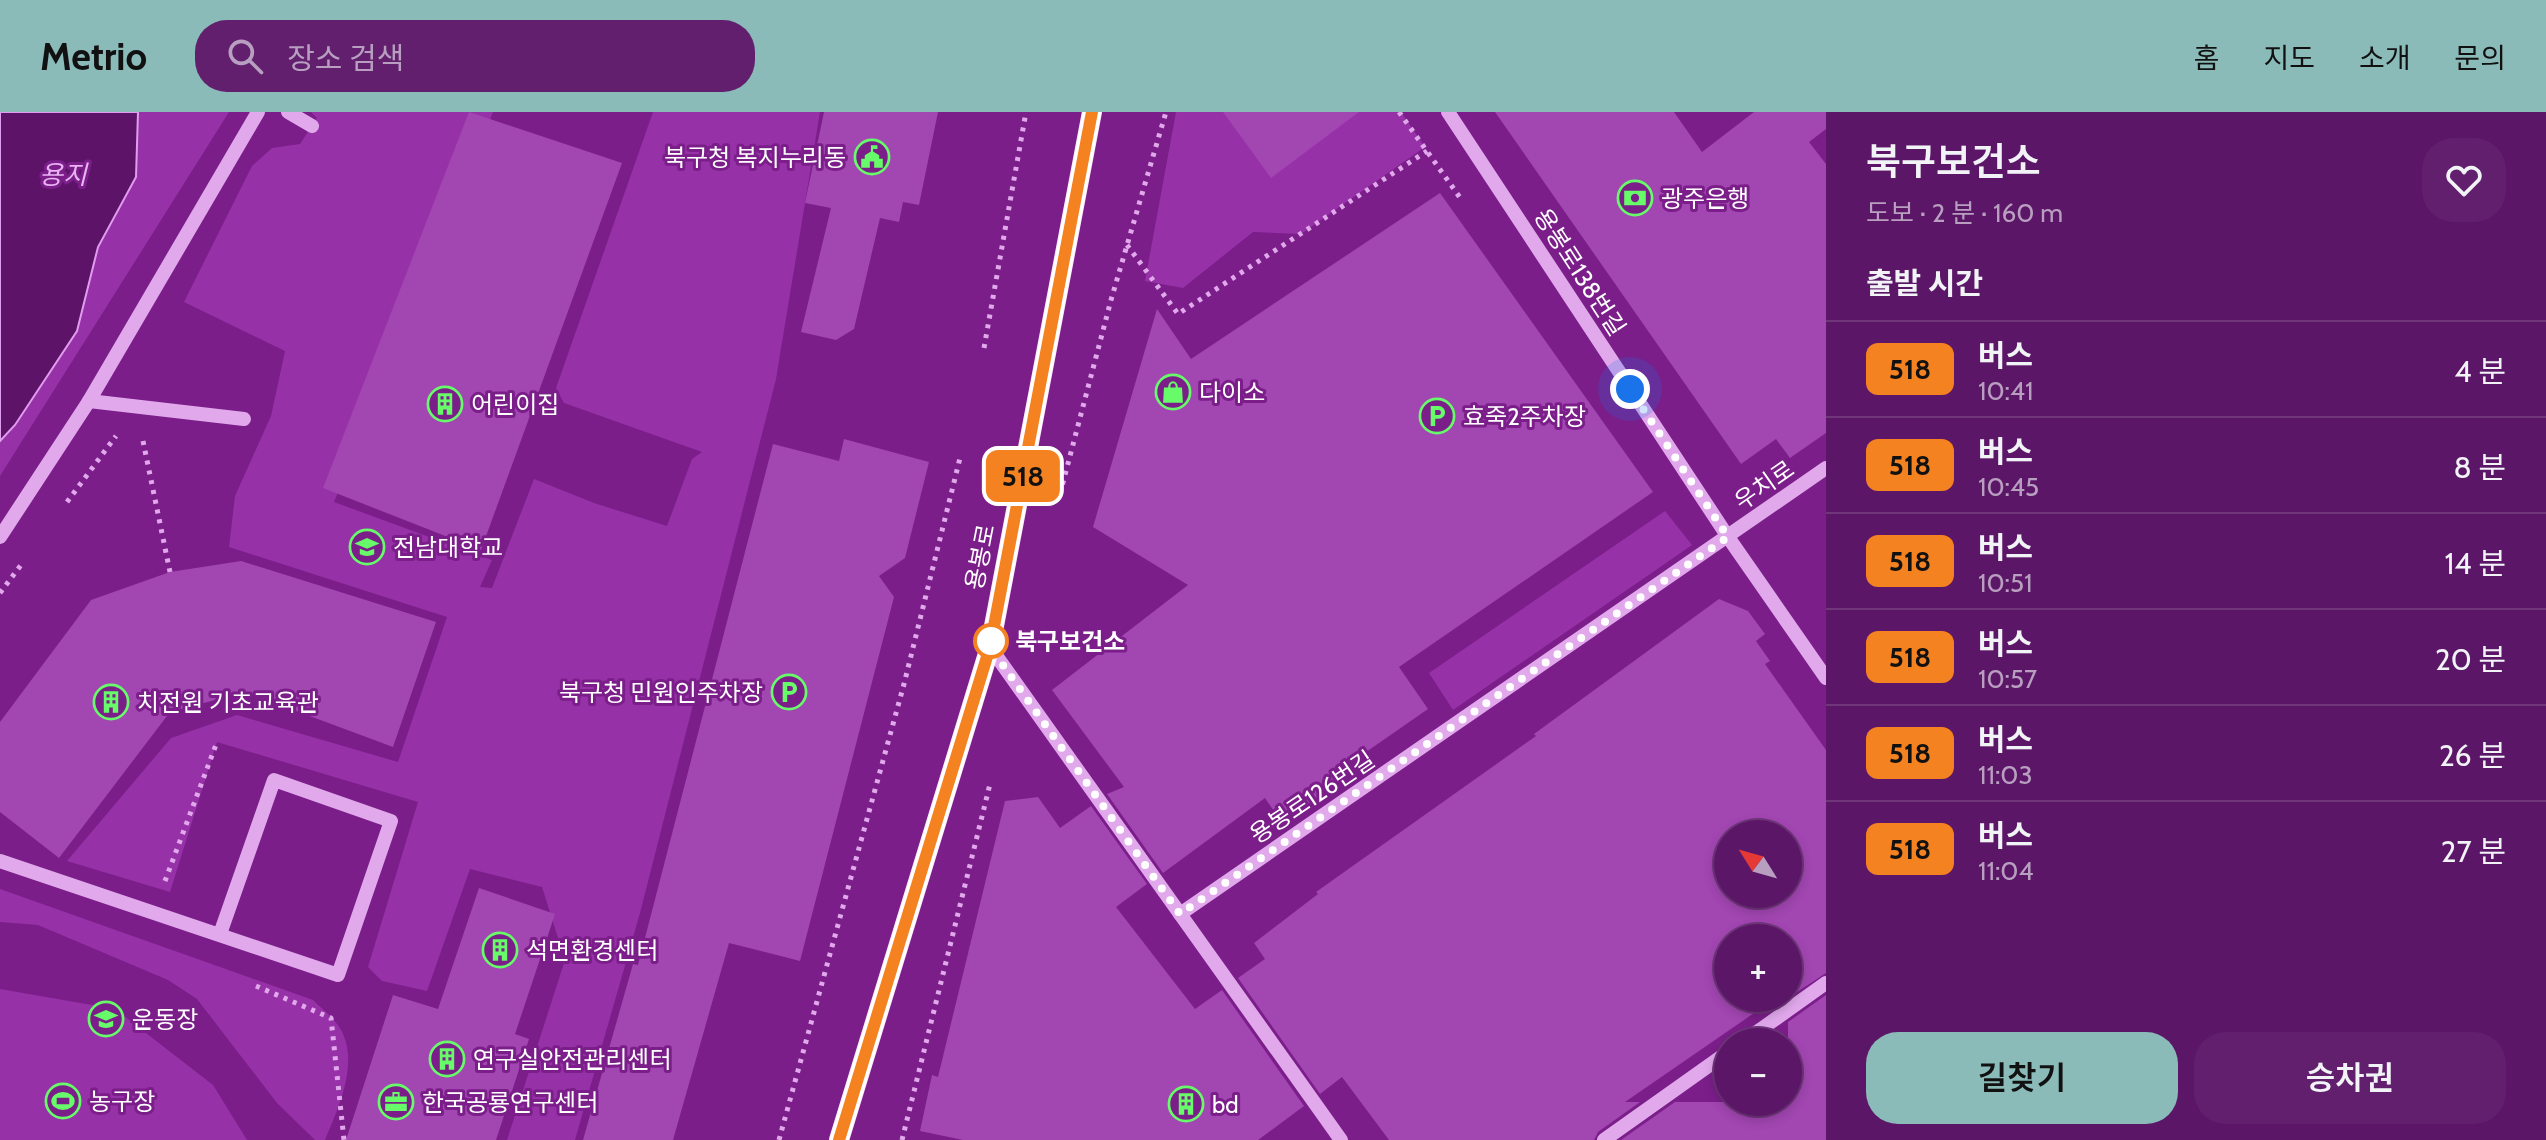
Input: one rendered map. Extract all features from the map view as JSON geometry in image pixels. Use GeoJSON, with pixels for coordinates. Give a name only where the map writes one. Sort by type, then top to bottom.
{"type":"FeatureCollection","features":[{"type":"Feature","properties":{"kind":"main road","name":"용봉로"},"geometry":{"type":"LineString","coordinates":[[839,1140],[990,647],[1092,112]]}},
{"type":"Feature","properties":{"kind":"street"},"geometry":{"type":"LineString","coordinates":[[0,537],[89,401],[258,112]]}},
{"type":"Feature","properties":{"kind":"street"},"geometry":{"type":"LineString","coordinates":[[288,112],[312,126]]}},
{"type":"Feature","properties":{"kind":"street","name":"용봉로138번길"},"geometry":{"type":"LineString","coordinates":[[1448,112],[1728,537],[1826,678]]}},
{"type":"Feature","properties":{"kind":"street"},"geometry":{"type":"LineString","coordinates":[[89,401],[136,409],[244,419]]}},
{"type":"Feature","properties":{"kind":"street","name":"우치로"},"geometry":{"type":"LineString","coordinates":[[1728,537],[1826,468]]}},
{"type":"Feature","properties":{"kind":"street","name":"용봉로126번길"},"geometry":{"type":"LineString","coordinates":[[1180,914],[1728,537]]}},
{"type":"Feature","properties":{"kind":"street"},"geometry":{"type":"LineString","coordinates":[[990,647],[1341,1140]]}},
{"type":"Feature","properties":{"kind":"street"},"geometry":{"type":"LineString","coordinates":[[0,861],[338,975],[391,821],[274,780],[220,934]]}},
{"type":"Feature","properties":{"kind":"street"},"geometry":{"type":"LineString","coordinates":[[1763,1028],[1826,983]]}},
{"type":"Feature","properties":{"kind":"street"},"geometry":{"type":"LineString","coordinates":[[1604,1140],[1714,1062]]}},
{"type":"Feature","properties":{"kind":"path"},"geometry":{"type":"LineString","coordinates":[[984,348],[1026,112]]}},
{"type":"Feature","properties":{"kind":"path"},"geometry":{"type":"LineString","coordinates":[[1127,245],[1178,314],[1427,151]]}},
{"type":"Feature","properties":{"kind":"path"},"geometry":{"type":"LineString","coordinates":[[60,512],[136,409]]}},
{"type":"Feature","properties":{"kind":"path"},"geometry":{"type":"LineString","coordinates":[[136,409],[170,572]]}},
{"type":"Feature","properties":{"kind":"path"},"geometry":{"type":"LineString","coordinates":[[779,1140],[904,684],[961,454]]}},
{"type":"Feature","properties":{"kind":"path"},"geometry":{"type":"LineString","coordinates":[[0,593],[26,558]]}},
{"type":"Feature","properties":{"kind":"path"},"geometry":{"type":"LineString","coordinates":[[153,912],[217,742]]}},
{"type":"Feature","properties":{"kind":"path"},"geometry":{"type":"LineString","coordinates":[[331,1018],[344,1140]]}},
{"type":"Feature","properties":{"kind":"shaded area"},"geometry":{"type":"Polygon","coordinates":[[[138,112],[229,112],[0,476],[0,441],[15,425],[77,331],[98,247],[136,177],[138,112]]]}},
{"type":"Feature","properties":{"kind":"shaded area"},"geometry":{"type":"Polygon","coordinates":[[[311,112],[493,112],[334,502],[492,560],[480,587],[492,588],[534,479],[594,503],[667,526],[692,459],[702,452],[564,403],[556,388],[653,112],[820,112],[776,379],[640,913],[575,1140],[507,1140],[565,960],[542,887],[470,869],[427,991],[382,981],[368,967],[418,802],[217,742],[170,892],[67,861],[171,738],[237,715],[398,762],[447,617],[229,547],[235,496],[271,416],[285,351],[184,302],[252,166],[272,148],[300,144],[317,118],[311,112]]]}},
{"type":"Feature","properties":{"kind":"shaded area"},"geometry":{"type":"Polygon","coordinates":[[[1176,112],[1401,112],[1425,147],[1301,234],[1253,232],[1183,288],[1145,281],[1176,112]]]}},
{"type":"Feature","properties":{"kind":"shaded area"},"geometry":{"type":"Polygon","coordinates":[[[1665,511],[1692,545],[1453,710],[1429,673],[1665,511]]]}},
{"type":"Feature","properties":{"kind":"shaded area"},"geometry":{"type":"Polygon","coordinates":[[[0,889],[313,1000],[341,1029],[347,1047],[344,1088],[325,1140],[315,1140],[277,1103],[197,999],[168,980],[38,925],[0,922],[0,889]]]}},
{"type":"Feature","properties":{"kind":"shaded area"},"geometry":{"type":"Polygon","coordinates":[[[0,989],[115,1009],[213,1085],[247,1140],[0,1140],[0,989]]]}},
{"type":"Feature","properties":{"kind":"water","name":"용지"},"geometry":{"type":"Polygon","coordinates":[[[0,112],[138,112],[136,177],[98,247],[77,331],[15,425],[0,441],[0,112]]]}},
{"type":"Feature","properties":{"kind":"building","name":"어린이집"},"geometry":{"type":"Polygon","coordinates":[[[469,112],[622,163],[481,550],[323,488],[469,112]]]}},
{"type":"Feature","properties":{"kind":"building","name":"북구청 복지누리동"},"geometry":{"type":"Polygon","coordinates":[[[824,112],[938,112],[919,205],[903,202],[899,222],[880,218],[854,329],[836,340],[801,332],[831,208],[805,203],[824,112]]]}},
{"type":"Feature","properties":{"kind":"building"},"geometry":{"type":"Polygon","coordinates":[[[1223,112],[1359,112],[1271,178],[1223,112]]]}},
{"type":"Feature","properties":{"kind":"building"},"geometry":{"type":"Polygon","coordinates":[[[1495,112],[1674,112],[1702,152],[1754,112],[1826,112],[1826,129],[1809,142],[1826,164],[1826,433],[1790,458],[1776,439],[1741,464],[1495,112]]]}},
{"type":"Feature","properties":{"kind":"building"},"geometry":{"type":"Polygon","coordinates":[[[1440,193],[1653,492],[1399,667],[1428,709],[1343,768],[1349,775],[1282,823],[1265,798],[1163,873],[1107,794],[1124,787],[1052,690],[1188,585],[1093,527],[1157,309],[1191,359],[1440,193]]]}},
{"type":"Feature","properties":{"kind":"building","name":"북구청 민원인주차장"},"geometry":{"type":"Polygon","coordinates":[[[844,439],[929,462],[905,558],[879,576],[894,597],[800,961],[729,943],[673,1140],[583,1140],[633,964],[638,965],[773,444],[839,461],[844,439]]]}},
{"type":"Feature","properties":{"kind":"building","name":"치전원 기초교육관"},"geometry":{"type":"Polygon","coordinates":[[[241,561],[436,622],[393,747],[245,692],[170,712],[59,858],[0,812],[0,722],[91,600],[170,572],[241,561]]]}},
{"type":"Feature","properties":{"kind":"building"},"geometry":{"type":"Polygon","coordinates":[[[1719,599],[1748,611],[1765,634],[1756,641],[1770,661],[1765,664],[1826,750],[1826,973],[1802,989],[1802,924],[1714,924],[1714,1012],[1756,1012],[1732,1028],[1714,1028],[1714,1041],[1625,1102],[1640,1102],[1598,1132],[1594,1140],[1389,1140],[1342,1077],[1320,1094],[1238,978],[1265,959],[1254,943],[1318,894],[1316,892],[1536,736],[1534,734],[1719,599]]]}},
{"type":"Feature","properties":{"kind":"building"},"geometry":{"type":"Polygon","coordinates":[[[1038,797],[1060,828],[1091,806],[1147,884],[1116,907],[1195,1009],[1222,990],[1304,1106],[1258,1140],[963,1140],[920,1131],[932,1075],[938,1077],[1005,801],[1038,797]]]}},
{"type":"Feature","properties":{"kind":"building"},"geometry":{"type":"Polygon","coordinates":[[[479,888],[555,914],[515,1034],[529,1039],[496,1140],[346,1140],[393,995],[438,1009],[479,888]]]}},
{"type":"Feature","properties":{"kind":"building"},"geometry":{"type":"Polygon","coordinates":[[[1826,995],[1826,1140],[1621,1140],[1675,1102],[1714,1102],[1714,1116],[1802,1116],[1802,1028],[1788,1028],[1788,1022],[1826,995]]]}},
{"type":"Feature","properties":{"kind":"bus line","name":"518"},"geometry":{"type":"LineString","coordinates":[[839,1140],[990,647],[1092,112]]}},
{"type":"Feature","properties":{"kind":"place","name":"북구청 복지누리동"},"geometry":{"type":"Point","coordinates":[872,157]}},
{"type":"Feature","properties":{"kind":"place","name":"광주은행"},"geometry":{"type":"Point","coordinates":[1635,198]}},
{"type":"Feature","properties":{"kind":"place","name":"다이소"},"geometry":{"type":"Point","coordinates":[1173,392]}},
{"type":"Feature","properties":{"kind":"place","name":"어린이집"},"geometry":{"type":"Point","coordinates":[445,404]}},
{"type":"Feature","properties":{"kind":"place","name":"효죽2주차장"},"geometry":{"type":"Point","coordinates":[1437,416]}},
{"type":"Feature","properties":{"kind":"place","name":"전남대학교"},"geometry":{"type":"Point","coordinates":[367,547]}},
{"type":"Feature","properties":{"kind":"place","name":"북구보건소"},"geometry":{"type":"Point","coordinates":[991,641]}},
{"type":"Feature","properties":{"kind":"place","name":"북구청 민원인주차장"},"geometry":{"type":"Point","coordinates":[789,692]}},
{"type":"Feature","properties":{"kind":"place","name":"치전원 기초교육관"},"geometry":{"type":"Point","coordinates":[111,702]}},
{"type":"Feature","properties":{"kind":"place","name":"석면환경센터"},"geometry":{"type":"Point","coordinates":[500,950]}},
{"type":"Feature","properties":{"kind":"place","name":"운동장"},"geometry":{"type":"Point","coordinates":[106,1019]}},
{"type":"Feature","properties":{"kind":"place","name":"연구실안전관리센터"},"geometry":{"type":"Point","coordinates":[447,1059]}},
{"type":"Feature","properties":{"kind":"place","name":"농구장"},"geometry":{"type":"Point","coordinates":[63,1101]}},
{"type":"Feature","properties":{"kind":"place","name":"한국공룡연구센터"},"geometry":{"type":"Point","coordinates":[396,1102]}},
{"type":"Feature","properties":{"kind":"place","name":"bd"},"geometry":{"type":"Point","coordinates":[1186,1104]}},
{"type":"Feature","properties":{"kind":"route"},"geometry":{"type":"LineString","coordinates":[[991,641],[990,647],[1180,914],[1728,537],[1630,389]]}}]}
